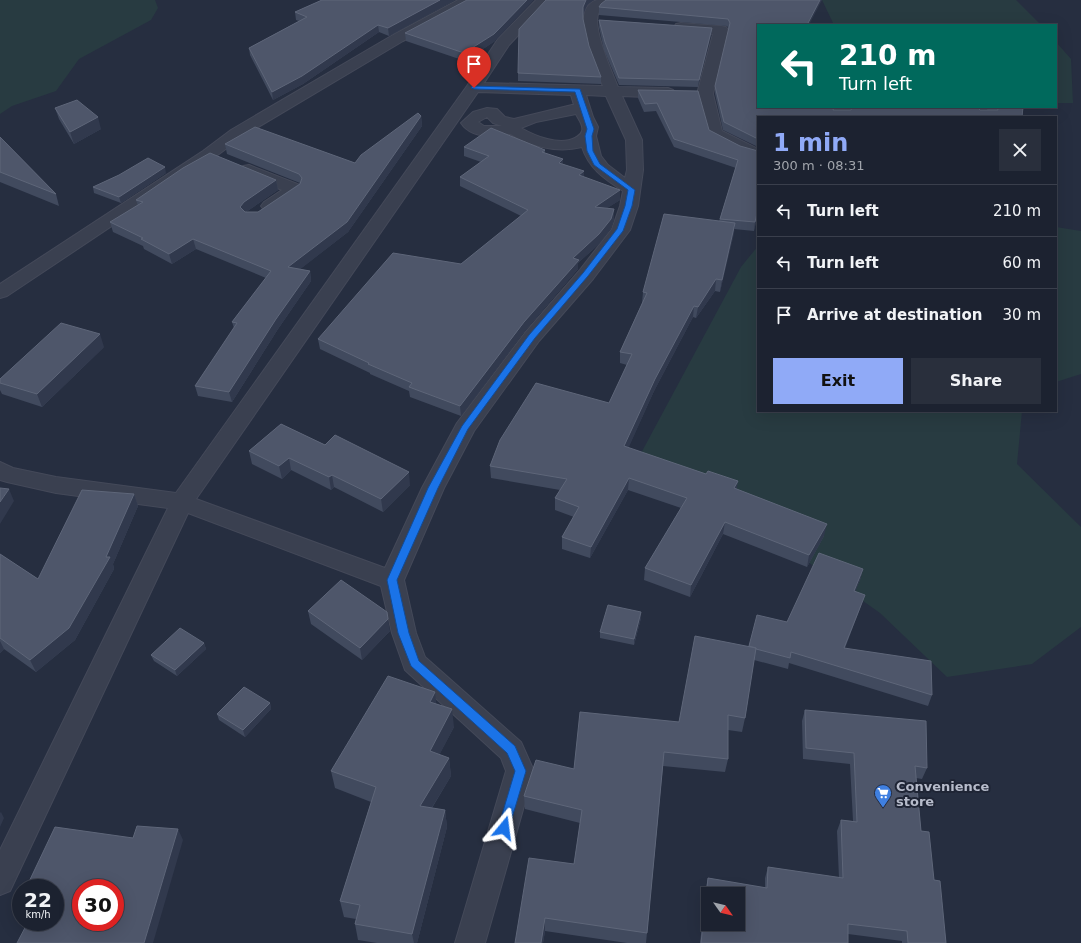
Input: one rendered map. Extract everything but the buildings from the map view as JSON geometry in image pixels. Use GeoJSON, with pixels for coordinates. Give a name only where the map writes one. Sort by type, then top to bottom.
{"type":"FeatureCollection","features":[{"type":"Feature","properties":{"kind":"street"},"geometry":{"type":"LineString","coordinates":[[0,292],[223,160],[251,125],[398,38],[468,0]]}},
{"type":"Feature","properties":{"kind":"street"},"geometry":{"type":"LineString","coordinates":[[0,882],[182,502],[474,88],[502,42],[544,0]]}},
{"type":"Feature","properties":{"kind":"street"},"geometry":{"type":"LineString","coordinates":[[470,943],[520,771],[511,750],[414,663],[404,633],[392,580],[433,488],[465,428],[532,337],[586,275],[621,230],[629,206],[635,170],[634,140],[612,91],[596,50],[589,20],[593,9],[606,0]]}},
{"type":"Feature","properties":{"kind":"street"},"geometry":{"type":"LineString","coordinates":[[589,20],[604,22]]}},
{"type":"Feature","properties":{"kind":"street"},"geometry":{"type":"LineString","coordinates":[[667,26],[722,30],[705,94],[716,134],[746,150],[757,154]]}},
{"type":"Feature","properties":{"kind":"street"},"geometry":{"type":"LineString","coordinates":[[474,88],[705,94]]}},
{"type":"Feature","properties":{"kind":"street"},"geometry":{"type":"LineString","coordinates":[[577,90],[590,129],[588,136],[590,151],[597,165]]}},
{"type":"Feature","properties":{"kind":"street"},"geometry":{"type":"LineString","coordinates":[[583,107],[562,113],[526,119],[514,127],[527,137],[564,145],[572,145],[588,136]]}},
{"type":"Feature","properties":{"kind":"street"},"geometry":{"type":"LineString","coordinates":[[564,145],[597,165],[632,190]]}},
{"type":"Feature","properties":{"kind":"street"},"geometry":{"type":"LineString","coordinates":[[223,160],[294,189],[259,213]]}},
{"type":"Feature","properties":{"kind":"street"},"geometry":{"type":"LineString","coordinates":[[0,470],[7,474],[56,485],[182,502],[392,580]]}},
{"type":"Feature","properties":{"kind":"shaded area"},"geometry":{"type":"Polygon","coordinates":[[[0,0],[155,0],[158,8],[151,20],[79,59],[56,91],[12,106],[0,114],[0,0]]]}},
{"type":"Feature","properties":{"kind":"shaded area"},"geometry":{"type":"Polygon","coordinates":[[[822,0],[1016,0],[1040,24],[834,24],[822,0]]]}},
{"type":"Feature","properties":{"kind":"shaded area"},"geometry":{"type":"Polygon","coordinates":[[[1057,43],[1071,59],[1073,103],[1057,103],[1057,43]]]}},
{"type":"Feature","properties":{"kind":"shaded area"},"geometry":{"type":"Polygon","coordinates":[[[1057,227],[1081,231],[1081,374],[1057,382],[1057,227]]]}},
{"type":"Feature","properties":{"kind":"shaded area"},"geometry":{"type":"Polygon","coordinates":[[[757,247],[757,412],[1022,412],[1017,464],[1081,527],[1081,627],[1032,664],[947,677],[880,613],[784,545],[639,457],[741,267],[757,247]]]}},
{"type":"Feature","properties":{"kind":"place","name":"Convenience store"},"geometry":{"type":"Point","coordinates":[883,808]}},
{"type":"Feature","properties":{"kind":"route"},"geometry":{"type":"LineString","coordinates":[[474,88],[577,90],[590,129],[588,136],[590,151],[597,165],[632,190],[629,206],[621,230],[586,275],[532,337],[465,428],[433,488],[392,580],[404,633],[414,663],[511,750],[520,771],[504,828]]}}]}
